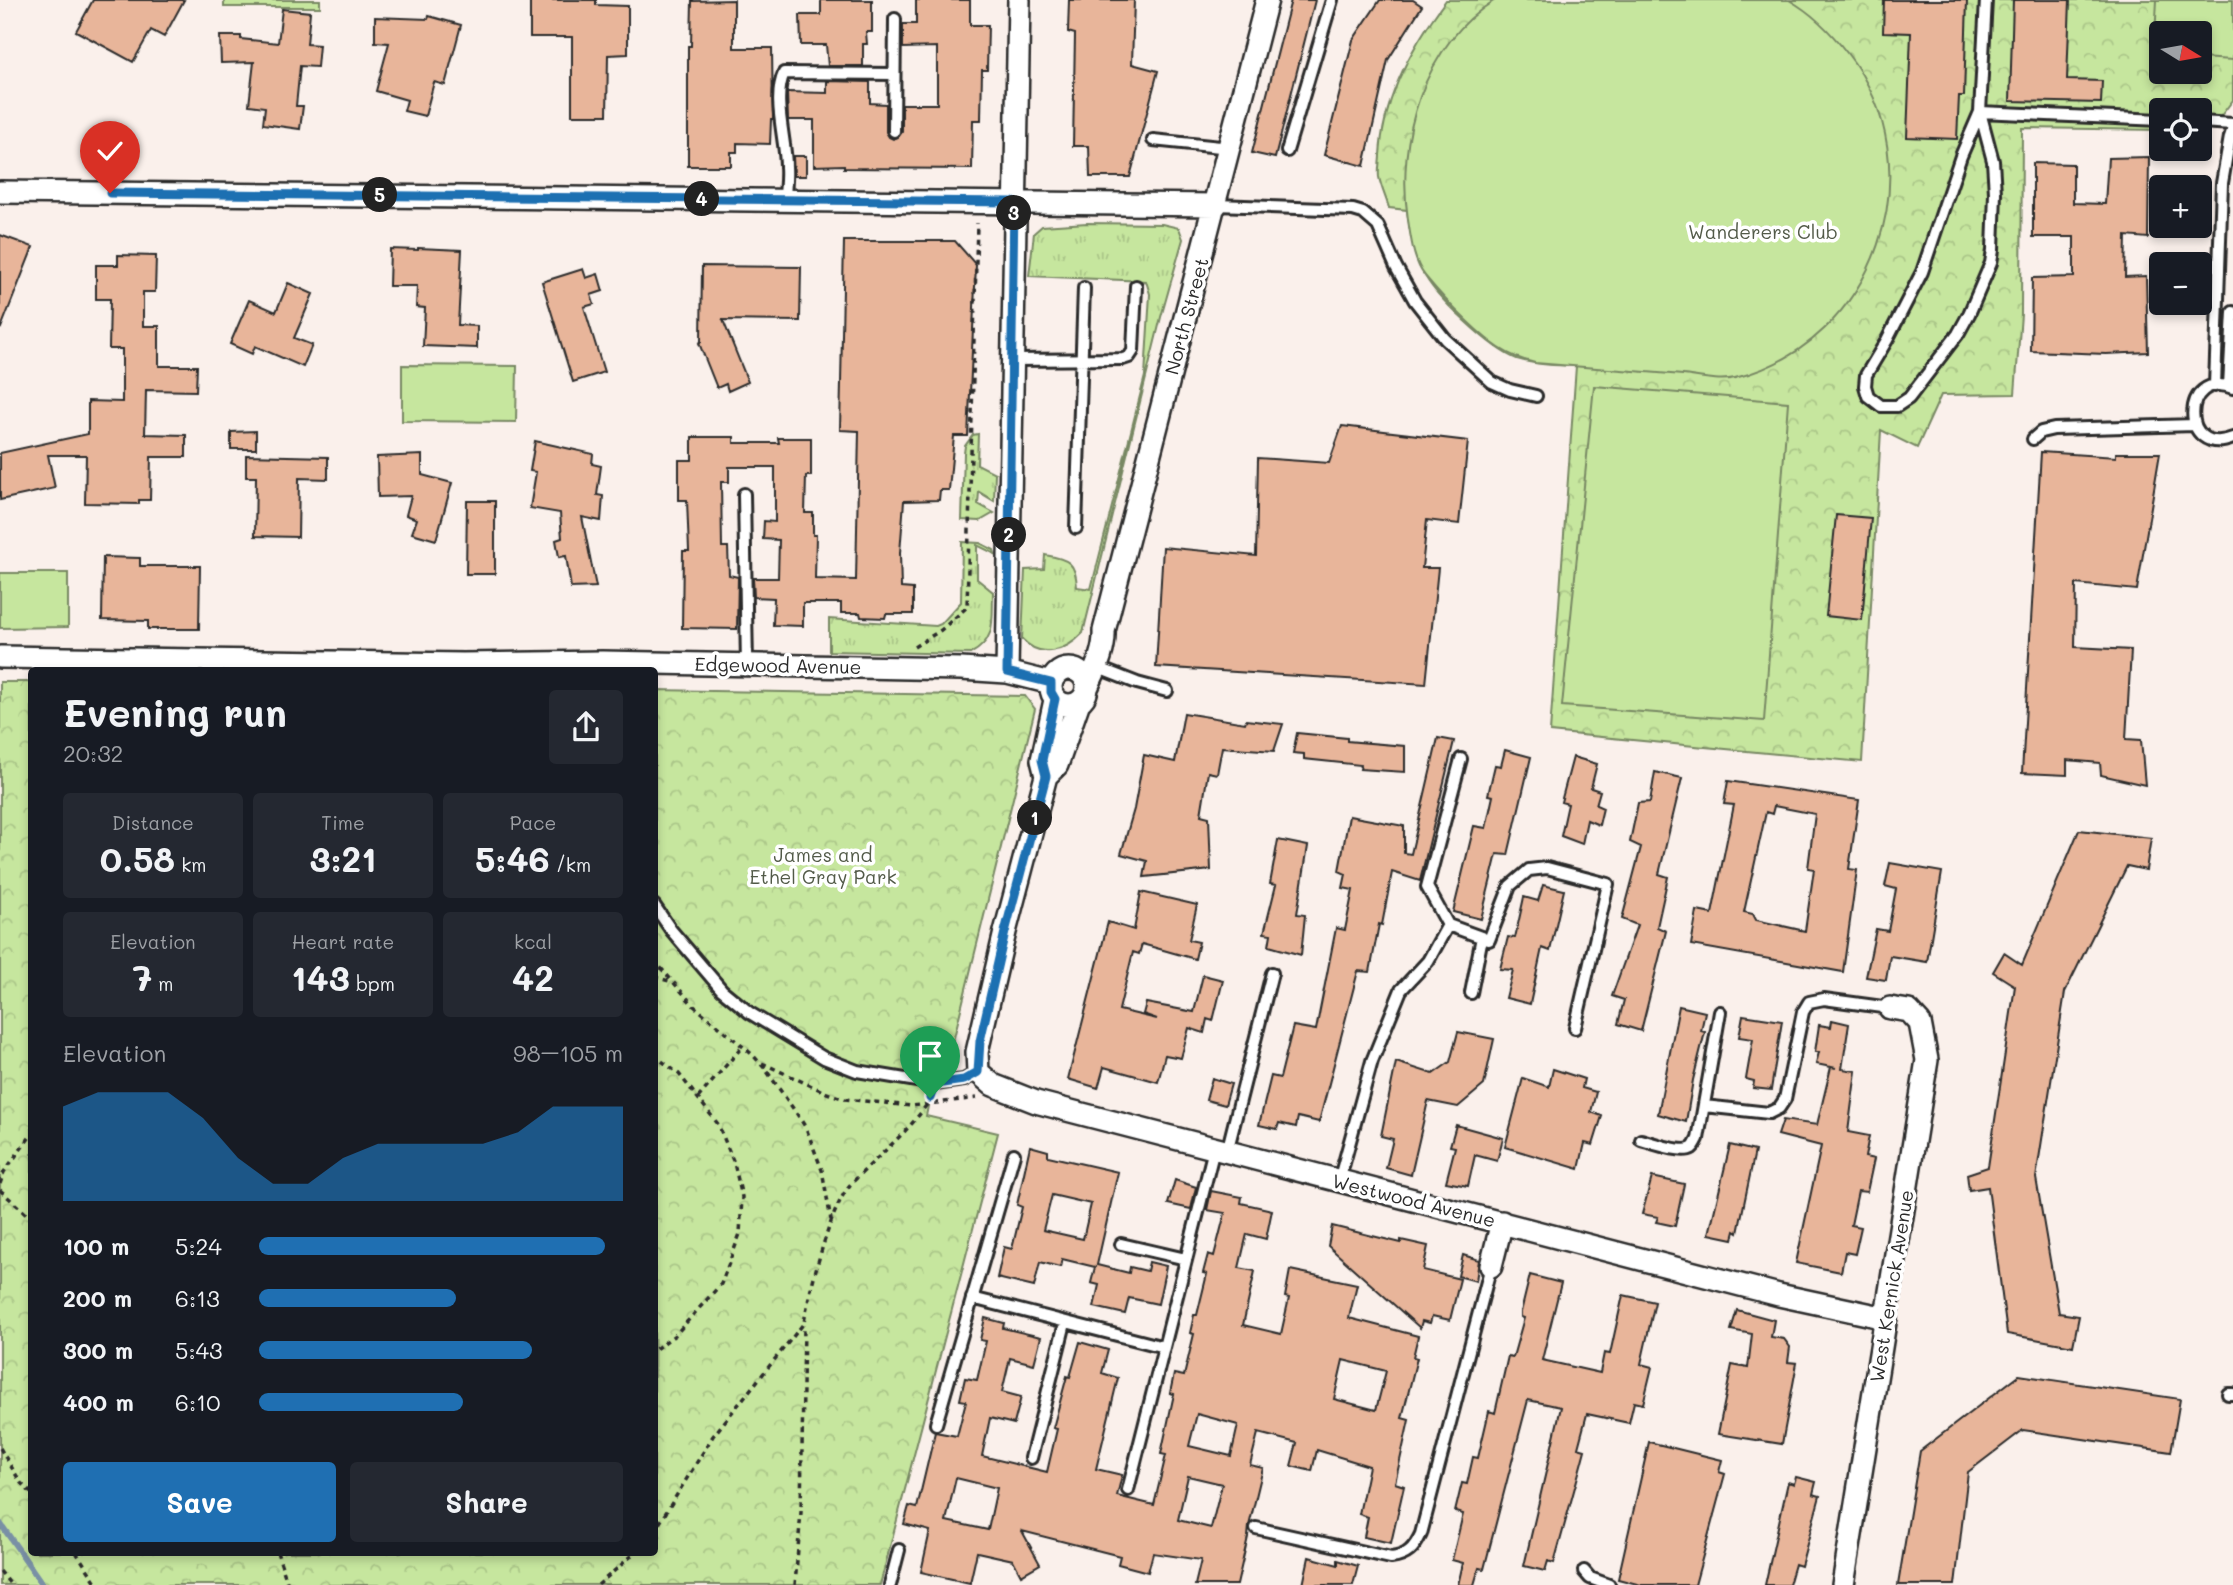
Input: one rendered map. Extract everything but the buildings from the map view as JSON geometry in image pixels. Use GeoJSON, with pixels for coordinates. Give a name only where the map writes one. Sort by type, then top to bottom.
{"type":"FeatureCollection","features":[{"type":"Feature","properties":{"kind":"street"},"geometry":{"type":"LineString","coordinates":[[1007,672],[1019,0]]}},
{"type":"Feature","properties":{"kind":"street","name":"North Street"},"geometry":{"type":"LineString","coordinates":[[1086,668],[1091,645],[1104,631],[1267,0]]}},
{"type":"Feature","properties":{"kind":"street"},"geometry":{"type":"LineString","coordinates":[[0,192],[1216,205]]}},
{"type":"Feature","properties":{"kind":"street","name":"Edgewood Avenue"},"geometry":{"type":"LineString","coordinates":[[0,657],[600,666],[747,664],[978,669],[1007,672],[1053,691]]}},
{"type":"Feature","properties":{"kind":"street"},"geometry":{"type":"LineString","coordinates":[[978,1072],[980,1041],[1005,932],[1046,776],[1042,760],[1054,676],[1060,671],[1086,668],[1083,695],[1057,765],[1046,776]]}},
{"type":"Feature","properties":{"kind":"street"},"geometry":{"type":"LineString","coordinates":[[1053,691],[1062,704],[1071,705],[1083,695]]}},
{"type":"Feature","properties":{"kind":"street","name":"West Kernick Avenue"},"geometry":{"type":"LineString","coordinates":[[1843,1585],[1927,1060],[1920,1023],[1909,1011],[1890,1008]]}},
{"type":"Feature","properties":{"kind":"street","name":"Westwood Avenue"},"geometry":{"type":"LineString","coordinates":[[978,1072],[993,1085],[1036,1102],[1779,1295],[1886,1318]]}},
{"type":"Feature","properties":{"kind":"street"},"geometry":{"type":"LineString","coordinates":[[1491,1266],[1502,1222]]}},
{"type":"Feature","properties":{"kind":"lane"},"geometry":{"type":"LineString","coordinates":[[1287,151],[1332,0]]}},
{"type":"Feature","properties":{"kind":"lane"},"geometry":{"type":"LineString","coordinates":[[1980,112],[1961,156],[1922,272],[1866,375],[1868,396],[1881,406],[1897,405],[1909,398],[1958,334],[1988,274],[1993,250],[1995,192],[1993,161],[1980,112],[1986,0]]}},
{"type":"Feature","properties":{"kind":"lane"},"geometry":{"type":"LineString","coordinates":[[894,131],[895,19]]}},
{"type":"Feature","properties":{"kind":"lane"},"geometry":{"type":"LineString","coordinates":[[785,200],[786,167],[780,109],[780,88],[784,73],[894,74]]}},
{"type":"Feature","properties":{"kind":"lane"},"geometry":{"type":"LineString","coordinates":[[1980,112],[2149,119]]}},
{"type":"Feature","properties":{"kind":"lane"},"geometry":{"type":"LineString","coordinates":[[2212,123],[2233,126],[2222,183],[2215,386]]}},
{"type":"Feature","properties":{"kind":"lane"},"geometry":{"type":"LineString","coordinates":[[1153,140],[1230,148]]}},
{"type":"Feature","properties":{"kind":"lane"},"geometry":{"type":"LineString","coordinates":[[1216,205],[1353,209],[1372,218],[1415,301],[1445,339],[1492,382],[1510,390],[1536,396]]}},
{"type":"Feature","properties":{"kind":"lane"},"geometry":{"type":"LineString","coordinates":[[1012,360],[1123,359],[1132,354],[1136,286]]}},
{"type":"Feature","properties":{"kind":"lane"},"geometry":{"type":"LineString","coordinates":[[1076,528],[1084,288]]}},
{"type":"Feature","properties":{"kind":"lane"},"geometry":{"type":"LineString","coordinates":[[2233,312],[2231,387],[2208,388],[2197,397],[2192,411],[2194,425],[2210,440],[2223,441],[2233,438]]}},
{"type":"Feature","properties":{"kind":"lane"},"geometry":{"type":"LineString","coordinates":[[2033,439],[2041,432],[2054,429],[2194,425]]}},
{"type":"Feature","properties":{"kind":"lane"},"geometry":{"type":"LineString","coordinates":[[744,494],[747,664]]}},
{"type":"Feature","properties":{"kind":"lane"},"geometry":{"type":"LineString","coordinates":[[1086,668],[1167,691]]}},
{"type":"Feature","properties":{"kind":"lane"},"geometry":{"type":"LineString","coordinates":[[1461,759],[1427,887],[1447,925],[1489,940],[1510,886],[1529,870],[1547,868],[1608,884],[1575,1028]]}},
{"type":"Feature","properties":{"kind":"lane"},"geometry":{"type":"LineString","coordinates":[[658,911],[722,990],[750,1013],[824,1058],[857,1071],[935,1084],[964,1080],[978,1072]]}},
{"type":"Feature","properties":{"kind":"lane"},"geometry":{"type":"LineString","coordinates":[[1339,1181],[1372,1061],[1401,990],[1428,961],[1447,925]]}},
{"type":"Feature","properties":{"kind":"lane"},"geometry":{"type":"LineString","coordinates":[[1471,993],[1482,937]]}},
{"type":"Feature","properties":{"kind":"lane"},"geometry":{"type":"LineString","coordinates":[[1128,1490],[1186,1259],[1272,973]]}},
{"type":"Feature","properties":{"kind":"lane"},"geometry":{"type":"LineString","coordinates":[[1704,1106],[1769,1114],[1779,1108],[1785,1099],[1803,1012],[1809,1002],[1824,999],[1890,1008]]}},
{"type":"Feature","properties":{"kind":"lane"},"geometry":{"type":"LineString","coordinates":[[1641,1140],[1689,1150],[1694,1146],[1698,1139],[1720,1012]]}},
{"type":"Feature","properties":{"kind":"lane"},"geometry":{"type":"LineString","coordinates":[[936,1423],[1014,1154]]}},
{"type":"Feature","properties":{"kind":"lane"},"geometry":{"type":"LineString","coordinates":[[1122,1244],[1186,1259]]}},
{"type":"Feature","properties":{"kind":"lane"},"geometry":{"type":"LineString","coordinates":[[1256,1528],[1391,1558],[1409,1553],[1417,1544],[1491,1266]]}},
{"type":"Feature","properties":{"kind":"lane"},"geometry":{"type":"LineString","coordinates":[[972,1298],[1164,1347]]}},
{"type":"Feature","properties":{"kind":"lane"},"geometry":{"type":"LineString","coordinates":[[1031,1458],[1065,1323]]}},
{"type":"Feature","properties":{"kind":"lane"},"geometry":{"type":"LineString","coordinates":[[890,1585],[899,1549]]}},
{"type":"Feature","properties":{"kind":"lane"},"geometry":{"type":"LineString","coordinates":[[1584,1571],[1590,1578],[1609,1585]]}},
{"type":"Feature","properties":{"kind":"path"},"geometry":{"type":"LineString","coordinates":[[887,667],[941,630],[967,607],[977,202]]}},
{"type":"Feature","properties":{"kind":"path"},"geometry":{"type":"LineString","coordinates":[[658,965],[694,1006],[757,1060],[806,1128],[821,1170],[831,1222]]}},
{"type":"Feature","properties":{"kind":"path"},"geometry":{"type":"LineString","coordinates":[[658,978],[673,982]]}},
{"type":"Feature","properties":{"kind":"path"},"geometry":{"type":"LineString","coordinates":[[698,1098],[742,1047]]}},
{"type":"Feature","properties":{"kind":"path"},"geometry":{"type":"LineString","coordinates":[[658,1058],[680,1074],[718,1125],[734,1163],[742,1197],[740,1234],[721,1284],[675,1335],[658,1347]]}},
{"type":"Feature","properties":{"kind":"path"},"geometry":{"type":"LineString","coordinates":[[757,1060],[845,1099],[912,1107],[1011,1093]]}},
{"type":"Feature","properties":{"kind":"path"},"geometry":{"type":"LineString","coordinates":[[795,1585],[801,1512],[804,1323],[807,1304],[835,1208],[848,1188],[925,1107],[935,1084]]}},
{"type":"Feature","properties":{"kind":"path"},"geometry":{"type":"LineString","coordinates":[[0,1184],[4,1172],[28,1139]]}},
{"type":"Feature","properties":{"kind":"path"},"geometry":{"type":"LineString","coordinates":[[1,1192],[28,1216]]}},
{"type":"Feature","properties":{"kind":"path"},"geometry":{"type":"LineString","coordinates":[[658,1525],[713,1436],[804,1323]]}},
{"type":"Feature","properties":{"kind":"path"},"geometry":{"type":"LineString","coordinates":[[0,1448],[28,1490]]}},
{"type":"Feature","properties":{"kind":"path"},"geometry":{"type":"LineString","coordinates":[[79,1556],[98,1585]]}},
{"type":"Feature","properties":{"kind":"path"},"geometry":{"type":"LineString","coordinates":[[278,1556],[288,1585]]}},
{"type":"Feature","properties":{"kind":"path"},"geometry":{"type":"LineString","coordinates":[[598,1585],[631,1556]]}},
{"type":"Feature","properties":{"kind":"path"},"geometry":{"type":"LineString","coordinates":[[0,1571],[11,1585]]}},
{"type":"Feature","properties":{"kind":"green space"},"geometry":{"type":"Polygon","coordinates":[[[224,0],[320,0],[320,7],[224,7],[224,0]]]}},
{"type":"Feature","properties":{"kind":"green space","name":"Wanderers Club"},"geometry":{"type":"Polygon","coordinates":[[[1446,0],[2233,0],[2233,100],[2220,117],[2212,122],[2212,98],[2149,98],[2149,130],[2022,128],[2021,314],[2015,394],[1941,395],[1917,448],[1881,430],[1862,762],[1550,732],[1576,366],[1539,364],[1517,359],[1479,334],[1451,308],[1423,272],[1414,249],[1407,210],[1389,208],[1379,174],[1382,134],[1402,73],[1422,35],[1446,0]]]}},
{"type":"Feature","properties":{"kind":"green space"},"geometry":{"type":"Polygon","coordinates":[[[1495,0],[1789,0],[1828,30],[1847,53],[1874,98],[1887,147],[1888,197],[1878,245],[1856,290],[1825,328],[1784,359],[1735,378],[1716,379],[1535,363],[1515,357],[1499,348],[1457,311],[1425,276],[1415,256],[1405,189],[1406,158],[1420,97],[1433,68],[1449,42],[1470,19],[1495,0]]]}},
{"type":"Feature","properties":{"kind":"green space"},"geometry":{"type":"Polygon","coordinates":[[[2157,0],[2233,0],[2233,60],[2212,59],[2212,21],[2156,21],[2157,0]]]}},
{"type":"Feature","properties":{"kind":"green space"},"geometry":{"type":"Polygon","coordinates":[[[1087,223],[1162,224],[1179,228],[1183,239],[1161,317],[1083,633],[1061,648],[1045,651],[1029,646],[1022,639],[1025,570],[1044,569],[1045,555],[1060,558],[1069,563],[1075,572],[1077,587],[1091,589],[1145,376],[1150,294],[1146,281],[1029,276],[1034,233],[1042,226],[1087,223]]]}},
{"type":"Feature","properties":{"kind":"green space"},"geometry":{"type":"Polygon","coordinates":[[[402,365],[517,366],[516,422],[402,421],[402,365]]]}},
{"type":"Feature","properties":{"kind":"green space"},"geometry":{"type":"Polygon","coordinates":[[[1594,386],[1788,402],[1764,721],[1562,706],[1594,386]]]}},
{"type":"Feature","properties":{"kind":"green space"},"geometry":{"type":"Polygon","coordinates":[[[978,434],[977,464],[995,473],[994,501],[979,492],[978,504],[994,513],[980,521],[962,520],[965,446],[973,435],[978,434]]]}},
{"type":"Feature","properties":{"kind":"green space"},"geometry":{"type":"Polygon","coordinates":[[[962,542],[980,543],[994,550],[995,554],[977,545],[977,579],[993,592],[989,636],[979,648],[970,654],[829,651],[829,619],[936,626],[941,624],[961,602],[962,542]]]}},
{"type":"Feature","properties":{"kind":"green space"},"geometry":{"type":"Polygon","coordinates":[[[0,573],[68,573],[68,627],[0,628],[0,573]]]}},
{"type":"Feature","properties":{"kind":"green space","name":"James and Ethel Gray Park"},"geometry":{"type":"Polygon","coordinates":[[[0,682],[28,682],[28,1556],[658,1556],[658,690],[1025,696],[1035,709],[946,1070],[936,1067],[926,1116],[998,1133],[880,1585],[0,1585],[0,682]]]}},
{"type":"Feature","properties":{"kind":"waterway"},"geometry":{"type":"LineString","coordinates":[[0,1523],[43,1585]]}},
{"type":"Feature","properties":{"kind":"route"},"geometry":{"type":"LineString","coordinates":[[110,193],[1014,202],[1007,672],[1051,683],[1051,692],[1055,699],[1042,760],[1046,776],[1005,932],[980,1041],[978,1072],[964,1080],[935,1084],[930,1098]]}}]}
